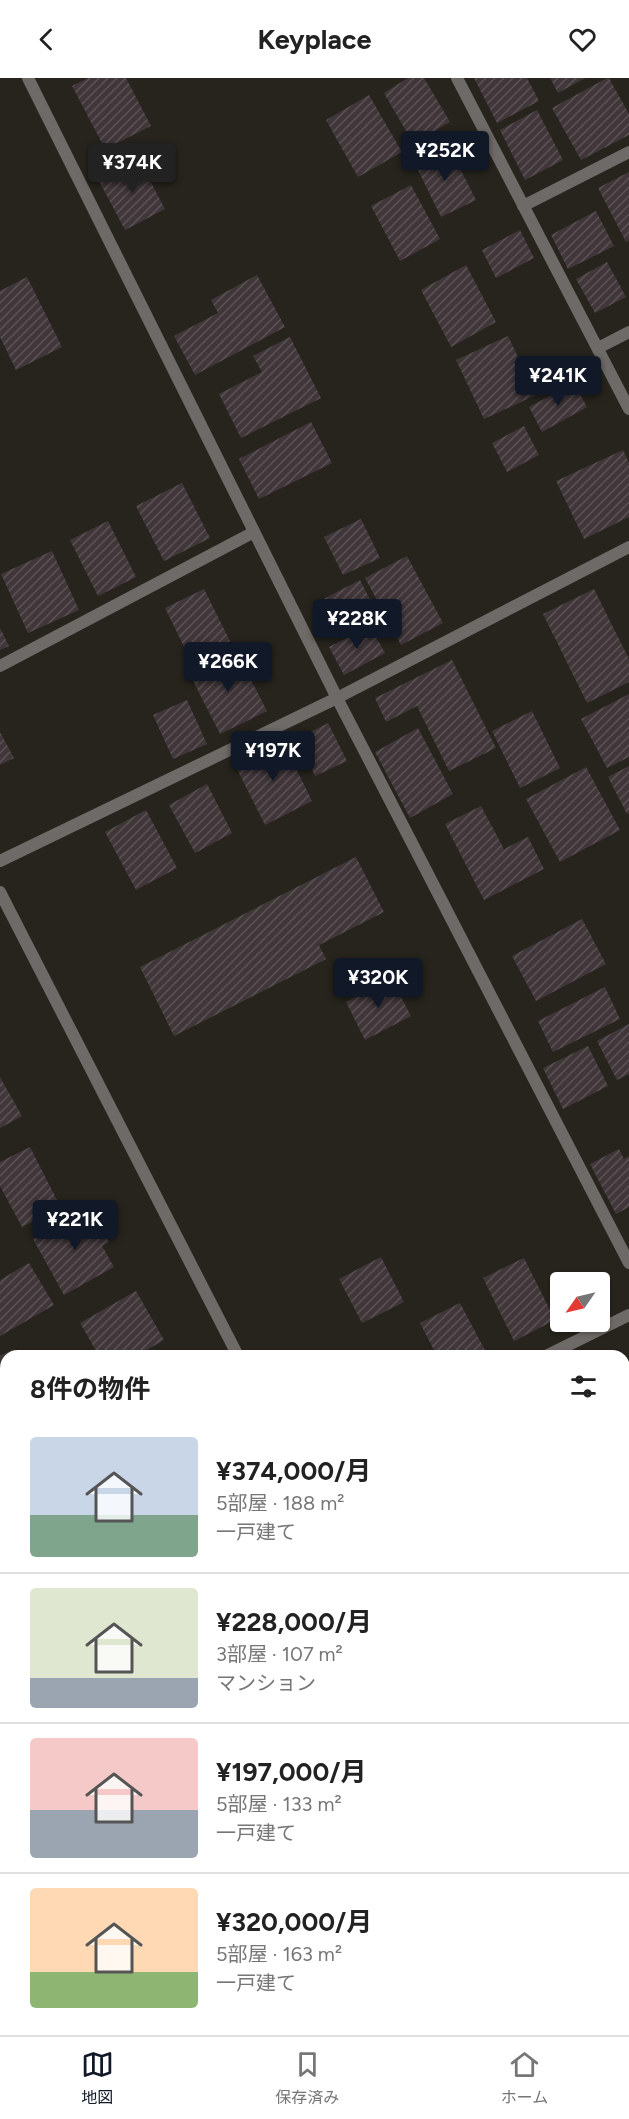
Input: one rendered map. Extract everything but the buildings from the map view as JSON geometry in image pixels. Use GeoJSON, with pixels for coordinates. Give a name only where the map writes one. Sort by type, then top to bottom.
{"type":"FeatureCollection","features":[{"type":"Feature","properties":{"kind":"street"},"geometry":{"type":"LineString","coordinates":[[28,78],[337,698],[629,1263]]}},
{"type":"Feature","properties":{"kind":"street"},"geometry":{"type":"LineString","coordinates":[[457,78],[629,409]]}},
{"type":"Feature","properties":{"kind":"street"},"geometry":{"type":"LineString","coordinates":[[523,206],[629,152]]}},
{"type":"Feature","properties":{"kind":"street"},"geometry":{"type":"LineString","coordinates":[[598,348],[629,332]]}},
{"type":"Feature","properties":{"kind":"street"},"geometry":{"type":"LineString","coordinates":[[0,666],[254,532]]}},
{"type":"Feature","properties":{"kind":"street"},"geometry":{"type":"LineString","coordinates":[[0,861],[337,698],[629,547]]}},
{"type":"Feature","properties":{"kind":"street"},"geometry":{"type":"LineString","coordinates":[[0,892],[235,1350]]}},
{"type":"Feature","properties":{"kind":"street"},"geometry":{"type":"LineString","coordinates":[[558,1350],[629,1315]]}}]}
